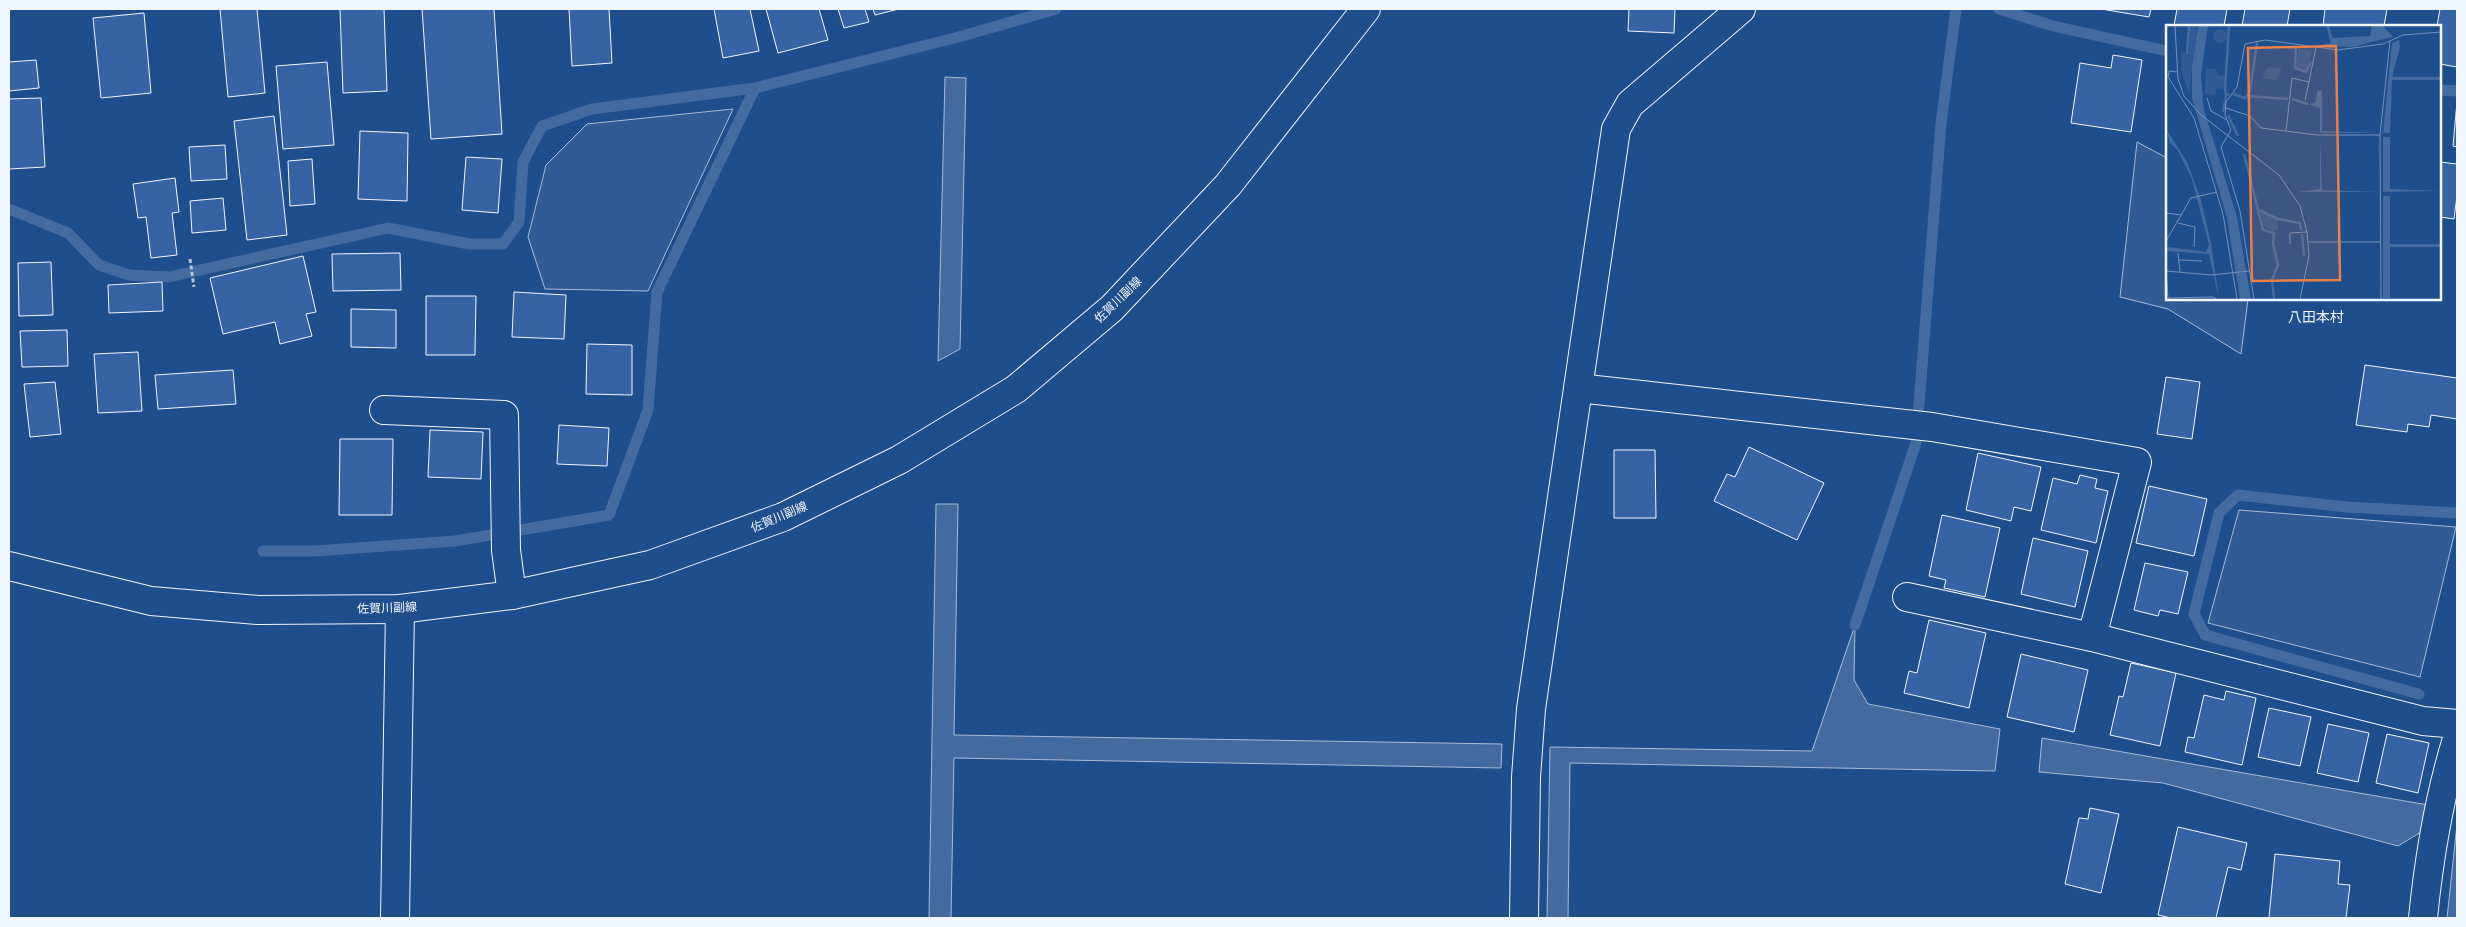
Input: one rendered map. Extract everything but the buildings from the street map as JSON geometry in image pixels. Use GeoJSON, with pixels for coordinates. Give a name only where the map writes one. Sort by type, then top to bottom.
{"type":"FeatureCollection","features":[{"type":"Feature","properties":{"kind":"street","name":"佐賀川副線"},"geometry":{"type":"LineString","coordinates":[[9,566],[151,601],[258,610],[400,609],[512,595],[650,565],[783,517],[899,460],[1016,389],[1112,308],[1228,185],[1366,9]]}},
{"type":"Feature","properties":{"kind":"street"},"geometry":{"type":"LineString","coordinates":[[1524,918],[1526,777],[1531,709],[1616,129],[1630,104],[1740,9]]}},
{"type":"Feature","properties":{"kind":"street"},"geometry":{"type":"LineString","coordinates":[[1578,388],[1932,427],[2137,462],[2092,637]]}},
{"type":"Feature","properties":{"kind":"street"},"geometry":{"type":"LineString","coordinates":[[384,410],[504,415],[506,550],[512,595]]}},
{"type":"Feature","properties":{"kind":"street"},"geometry":{"type":"LineString","coordinates":[[1907,597],[2092,637],[2423,721],[2457,724]]}},
{"type":"Feature","properties":{"kind":"street"},"geometry":{"type":"LineString","coordinates":[[395,918],[400,609]]}},
{"type":"Feature","properties":{"kind":"street"},"geometry":{"type":"LineString","coordinates":[[2423,918],[2428,865],[2448,767],[2457,738]]}},
{"type":"Feature","properties":{"kind":"path"},"geometry":{"type":"LineString","coordinates":[[190,259],[194,287]]}},
{"type":"Feature","properties":{"kind":"shaded area"},"geometry":{"type":"Polygon","coordinates":[[[945,77],[966,78],[960,349],[938,361],[945,77]]]}},
{"type":"Feature","properties":{"kind":"shaded area"},"geometry":{"type":"Polygon","coordinates":[[[733,109],[648,291],[545,289],[528,237],[546,165],[587,124],[733,109]]]}},
{"type":"Feature","properties":{"kind":"shaded area"},"geometry":{"type":"Polygon","coordinates":[[[2137,142],[2166,157],[2166,300],[2248,300],[2241,354],[2168,309],[2120,297],[2137,142]]]}},
{"type":"Feature","properties":{"kind":"shaded area"},"geometry":{"type":"Polygon","coordinates":[[[936,504],[958,504],[954,735],[1502,744],[1501,768],[954,758],[951,918],[929,918],[936,504]]]}},
{"type":"Feature","properties":{"kind":"shaded area"},"geometry":{"type":"Polygon","coordinates":[[[2239,510],[2456,527],[2420,677],[2208,623],[2239,510]]]}},
{"type":"Feature","properties":{"kind":"shaded area"},"geometry":{"type":"Polygon","coordinates":[[[1855,625],[1854,680],[1868,704],[2000,729],[1995,771],[1570,763],[1568,918],[1547,918],[1550,747],[1812,751],[1855,625]]]}},
{"type":"Feature","properties":{"kind":"shaded area"},"geometry":{"type":"Polygon","coordinates":[[[2042,738],[2428,805],[2421,832],[2398,846],[2163,783],[2039,772],[2042,738]]]}},
{"type":"Feature","properties":{"kind":"shaded area"},"geometry":{"type":"Polygon","coordinates":[[[2457,824],[2457,918],[2447,918],[2457,824]]]}},
{"type":"Feature","properties":{"kind":"waterway"},"geometry":{"type":"LineString","coordinates":[[9,209],[68,233],[99,265],[129,275],[169,277],[388,228],[469,244],[503,244],[519,222],[523,162],[542,126],[592,109],[755,88],[955,38],[1056,9]]}},
{"type":"Feature","properties":{"kind":"waterway"},"geometry":{"type":"LineString","coordinates":[[1855,625],[1916,443],[1941,123],[1956,9]]}},
{"type":"Feature","properties":{"kind":"waterway"},"geometry":{"type":"LineString","coordinates":[[1999,9],[2053,26],[2166,51]]}},
{"type":"Feature","properties":{"kind":"waterway"},"geometry":{"type":"LineString","coordinates":[[263,551],[315,551],[455,541],[609,515],[648,410],[657,292],[755,88]]}},
{"type":"Feature","properties":{"kind":"waterway"},"geometry":{"type":"LineString","coordinates":[[2441,90],[2457,91]]}},
{"type":"Feature","properties":{"kind":"waterway"},"geometry":{"type":"LineString","coordinates":[[2419,694],[2205,635],[2194,614],[2219,513],[2238,495],[2347,507],[2457,513]]}},
{"type":"Feature","properties":{"kind":"district","name":"八田本村"},"geometry":{"type":"Point","coordinates":[2316,317]}}]}
